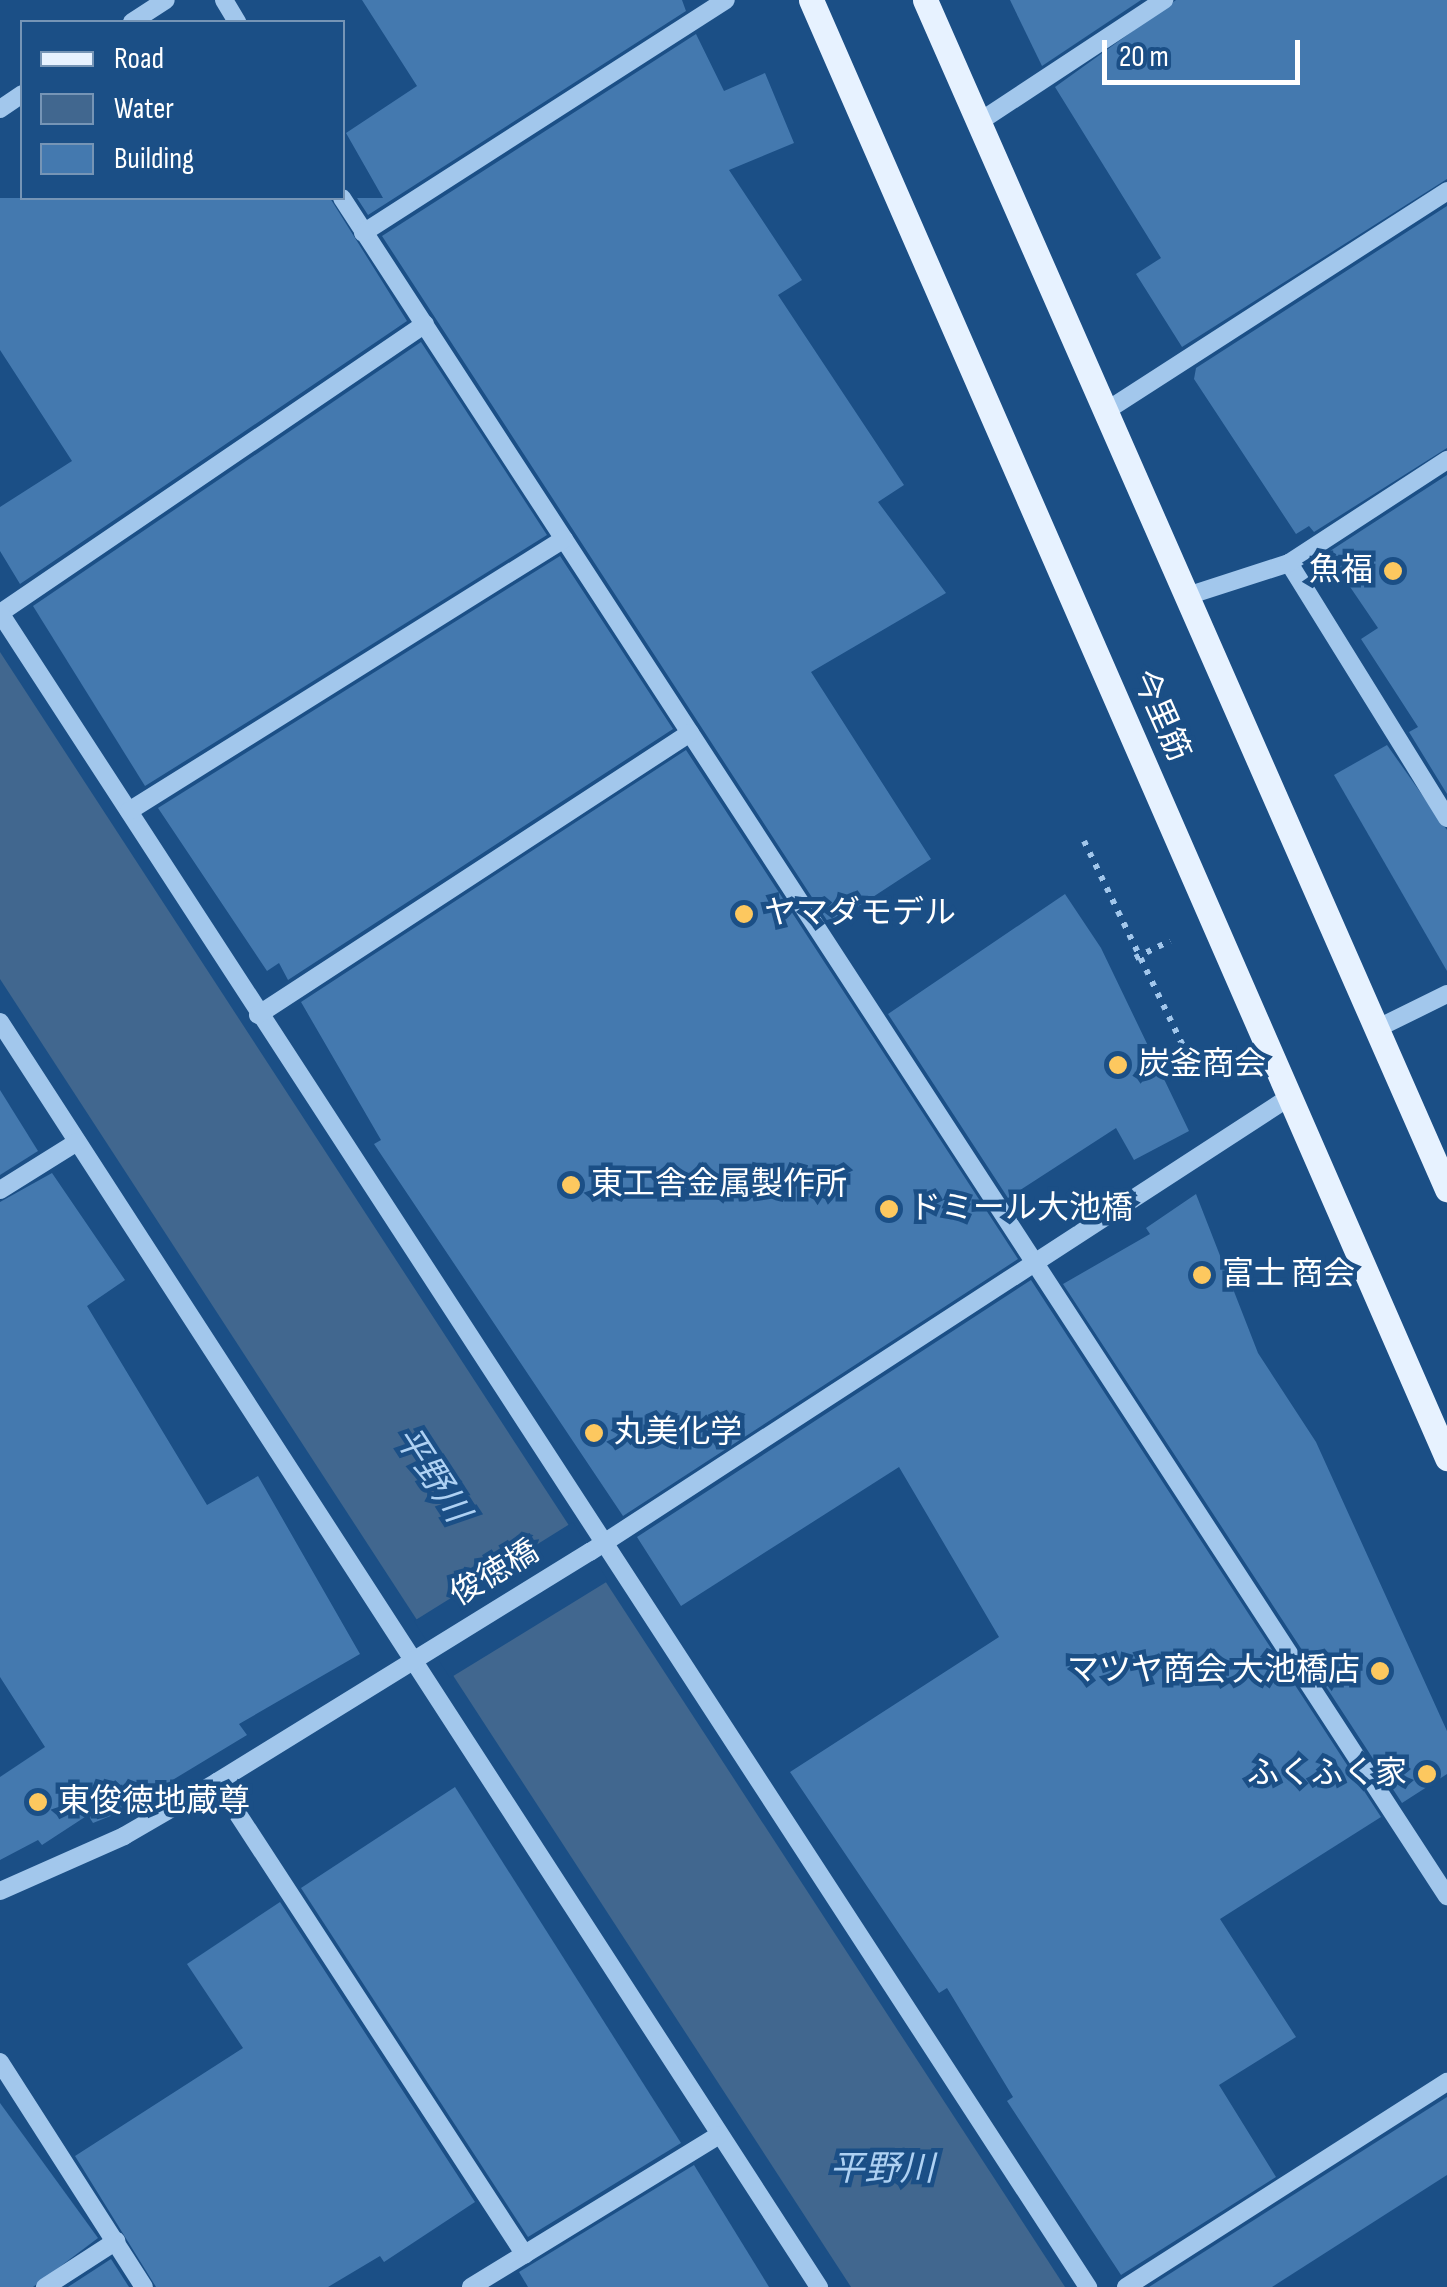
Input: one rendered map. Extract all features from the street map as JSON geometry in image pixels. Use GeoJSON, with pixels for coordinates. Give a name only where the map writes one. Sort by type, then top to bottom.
{"type":"FeatureCollection","features":[{"type":"Feature","properties":{"kind":"main road","name":"今里筋"},"geometry":{"type":"LineString","coordinates":[[812,0],[1447,1458]]}},
{"type":"Feature","properties":{"kind":"main road"},"geometry":{"type":"LineString","coordinates":[[926,0],[1447,1189]]}},
{"type":"Feature","properties":{"kind":"street"},"geometry":{"type":"LineString","coordinates":[[135,20],[166,0]]}},
{"type":"Feature","properties":{"kind":"street"},"geometry":{"type":"LineString","coordinates":[[363,233],[726,0]]}},
{"type":"Feature","properties":{"kind":"street"},"geometry":{"type":"LineString","coordinates":[[979,122],[1164,0]]}},
{"type":"Feature","properties":{"kind":"street"},"geometry":{"type":"LineString","coordinates":[[1106,410],[1447,191]]}},
{"type":"Feature","properties":{"kind":"street"},"geometry":{"type":"LineString","coordinates":[[343,200],[1037,1258],[1447,1896]]}},
{"type":"Feature","properties":{"kind":"street"},"geometry":{"type":"LineString","coordinates":[[425,324],[0,613],[1088,2287]]}},
{"type":"Feature","properties":{"kind":"street"},"geometry":{"type":"LineString","coordinates":[[1187,596],[1289,562],[1447,460]]}},
{"type":"Feature","properties":{"kind":"street"},"geometry":{"type":"LineString","coordinates":[[129,811],[564,539]]}},
{"type":"Feature","properties":{"kind":"street"},"geometry":{"type":"LineString","coordinates":[[1289,562],[1447,818]]}},
{"type":"Feature","properties":{"kind":"street"},"geometry":{"type":"LineString","coordinates":[[258,1015],[690,733]]}},
{"type":"Feature","properties":{"kind":"street"},"geometry":{"type":"LineString","coordinates":[[1376,1030],[1447,994]]}},
{"type":"Feature","properties":{"kind":"street"},"geometry":{"type":"LineString","coordinates":[[0,1022],[819,2287]]}},
{"type":"Feature","properties":{"kind":"street","name":"俊徳橋"},"geometry":{"type":"LineString","coordinates":[[0,1891],[124,1836],[217,1782],[590,1552],[1291,1096]]}},
{"type":"Feature","properties":{"kind":"street"},"geometry":{"type":"LineString","coordinates":[[0,1190],[77,1142]]}},
{"type":"Feature","properties":{"kind":"street"},"geometry":{"type":"LineString","coordinates":[[217,1782],[525,2255]]}},
{"type":"Feature","properties":{"kind":"street"},"geometry":{"type":"LineString","coordinates":[[0,2062],[144,2287]]}},
{"type":"Feature","properties":{"kind":"street"},"geometry":{"type":"LineString","coordinates":[[1126,2287],[1447,2082]]}},
{"type":"Feature","properties":{"kind":"street"},"geometry":{"type":"LineString","coordinates":[[471,2287],[719,2135]]}},
{"type":"Feature","properties":{"kind":"street"},"geometry":{"type":"LineString","coordinates":[[46,2287],[116,2241]]}},
{"type":"Feature","properties":{"kind":"path"},"geometry":{"type":"LineString","coordinates":[[1084,841],[1184,1048]]}},
{"type":"Feature","properties":{"kind":"water","name":"平野川"},"geometry":{"type":"Polygon","coordinates":[[[0,652],[1065,2287],[851,2287],[0,979],[0,652]]]}},
{"type":"Feature","properties":{"kind":"pier"},"geometry":{"type":"Polygon","coordinates":[[[573,1522],[608,1581],[450,1678],[414,1621],[573,1522]]]}},
{"type":"Feature","properties":{"kind":"building"},"geometry":{"type":"Polygon","coordinates":[[[362,0],[682,0],[686,11],[368,215],[357,198],[383,198],[346,133],[417,86],[362,0]]]}},
{"type":"Feature","properties":{"kind":"building"},"geometry":{"type":"Polygon","coordinates":[[[1010,0],[1141,0],[1042,66],[1010,0]]]}},
{"type":"Feature","properties":{"kind":"building"},"geometry":{"type":"Polygon","coordinates":[[[1176,0],[1447,0],[1447,179],[1182,347],[1136,274],[1161,258],[1055,87],[1176,0]]]}},
{"type":"Feature","properties":{"kind":"building"},"geometry":{"type":"Polygon","coordinates":[[[696,34],[724,91],[765,73],[794,143],[729,170],[802,280],[778,295],[904,485],[878,502],[946,593],[811,672],[931,859],[830,925],[382,236],[696,34]]]}},
{"type":"Feature","properties":{"kind":"building"},"geometry":{"type":"Polygon","coordinates":[[[0,198],[331,200],[407,321],[20,584],[0,551],[0,507],[72,461],[0,350],[0,198]]]}},
{"type":"Feature","properties":{"kind":"building"},"geometry":{"type":"Polygon","coordinates":[[[1447,206],[1447,448],[1314,532],[1309,526],[1296,534],[1194,379],[1196,368],[1447,206]]]}},
{"type":"Feature","properties":{"kind":"building"},"geometry":{"type":"Polygon","coordinates":[[[421,342],[547,535],[145,786],[33,606],[421,342]]]}},
{"type":"Feature","properties":{"kind":"building"},"geometry":{"type":"Polygon","coordinates":[[[1447,475],[1447,794],[1409,732],[1418,727],[1361,639],[1378,628],[1327,553],[1447,475]]]}},
{"type":"Feature","properties":{"kind":"building"},"geometry":{"type":"Polygon","coordinates":[[[560,556],[673,729],[288,980],[279,963],[267,971],[158,808],[560,556]]]}},
{"type":"Feature","properties":{"kind":"building"},"geometry":{"type":"Polygon","coordinates":[[[1387,745],[1447,830],[1447,971],[1334,775],[1387,745]]]}},
{"type":"Feature","properties":{"kind":"building"},"geometry":{"type":"Polygon","coordinates":[[[686,750],[1018,1259],[623,1516],[374,1144],[381,1140],[301,1002],[686,750]]]}},
{"type":"Feature","properties":{"kind":"building"},"geometry":{"type":"Polygon","coordinates":[[[1065,894],[1101,948],[1189,1131],[1134,1160],[1116,1128],[1008,1198],[888,1014],[1065,894]]]}},
{"type":"Feature","properties":{"kind":"building"},"geometry":{"type":"Polygon","coordinates":[[[0,1090],[38,1151],[0,1175],[0,1090]]]}},
{"type":"Feature","properties":{"kind":"building"},"geometry":{"type":"Polygon","coordinates":[[[52,1173],[125,1280],[87,1306],[207,1505],[258,1476],[360,1654],[239,1724],[247,1735],[118,1813],[93,1823],[88,1815],[42,1845],[38,1840],[0,1860],[0,1777],[45,1747],[0,1677],[0,1202],[52,1173]]]}},
{"type":"Feature","properties":{"kind":"building"},"geometry":{"type":"Polygon","coordinates":[[[1196,1194],[1258,1353],[1316,1442],[1447,1731],[1447,1774],[1402,1803],[1063,1284],[1150,1234],[1146,1228],[1196,1194]]]}},
{"type":"Feature","properties":{"kind":"building"},"geometry":{"type":"Polygon","coordinates":[[[1031,1280],[1381,1817],[1220,1919],[1296,2037],[1219,2085],[1276,2177],[1121,2275],[1007,2101],[1013,2097],[947,1988],[939,1993],[790,1772],[999,1637],[899,1467],[681,1606],[637,1537],[1031,1280]]]}},
{"type":"Feature","properties":{"kind":"building"},"geometry":{"type":"Polygon","coordinates":[[[455,1787],[681,2143],[528,2237],[301,1888],[455,1787]]]}},
{"type":"Feature","properties":{"kind":"building"},"geometry":{"type":"Polygon","coordinates":[[[280,1902],[475,2202],[384,2262],[380,2256],[328,2287],[156,2287],[75,2156],[243,2048],[187,1964],[280,1902]]]}},
{"type":"Feature","properties":{"kind":"building"},"geometry":{"type":"Polygon","coordinates":[[[1447,2097],[1447,2175],[1272,2287],[1149,2287],[1447,2097]]]}},
{"type":"Feature","properties":{"kind":"building"},"geometry":{"type":"Polygon","coordinates":[[[0,2103],[98,2238],[33,2287],[0,2287],[0,2103]]]}},
{"type":"Feature","properties":{"kind":"building"},"geometry":{"type":"Polygon","coordinates":[[[694,2165],[769,2287],[528,2287],[519,2272],[694,2165]]]}},
{"type":"Feature","properties":{"kind":"building"},"geometry":{"type":"Polygon","coordinates":[[[111,2259],[129,2287],[68,2287],[111,2259]]]}},
{"type":"Feature","properties":{"kind":"place","name":"魚福"},"geometry":{"type":"Point","coordinates":[1393,571]}},
{"type":"Feature","properties":{"kind":"place","name":"ヤマダモデル"},"geometry":{"type":"Point","coordinates":[744,914]}},
{"type":"Feature","properties":{"kind":"place","name":"炭釜商会"},"geometry":{"type":"Point","coordinates":[1118,1065]}},
{"type":"Feature","properties":{"kind":"place","name":"東工舎金属製作所"},"geometry":{"type":"Point","coordinates":[571,1185]}},
{"type":"Feature","properties":{"kind":"place","name":"ドミール大池橋"},"geometry":{"type":"Point","coordinates":[889,1209]}},
{"type":"Feature","properties":{"kind":"place","name":"富士 商会"},"geometry":{"type":"Point","coordinates":[1202,1275]}},
{"type":"Feature","properties":{"kind":"place","name":"丸美化学"},"geometry":{"type":"Point","coordinates":[594,1433]}},
{"type":"Feature","properties":{"kind":"place","name":"マツヤ商会 大池橋店"},"geometry":{"type":"Point","coordinates":[1380,1671]}},
{"type":"Feature","properties":{"kind":"place","name":"ふくふく家"},"geometry":{"type":"Point","coordinates":[1427,1774]}},
{"type":"Feature","properties":{"kind":"place","name":"東俊徳地蔵尊"},"geometry":{"type":"Point","coordinates":[38,1802]}}]}
